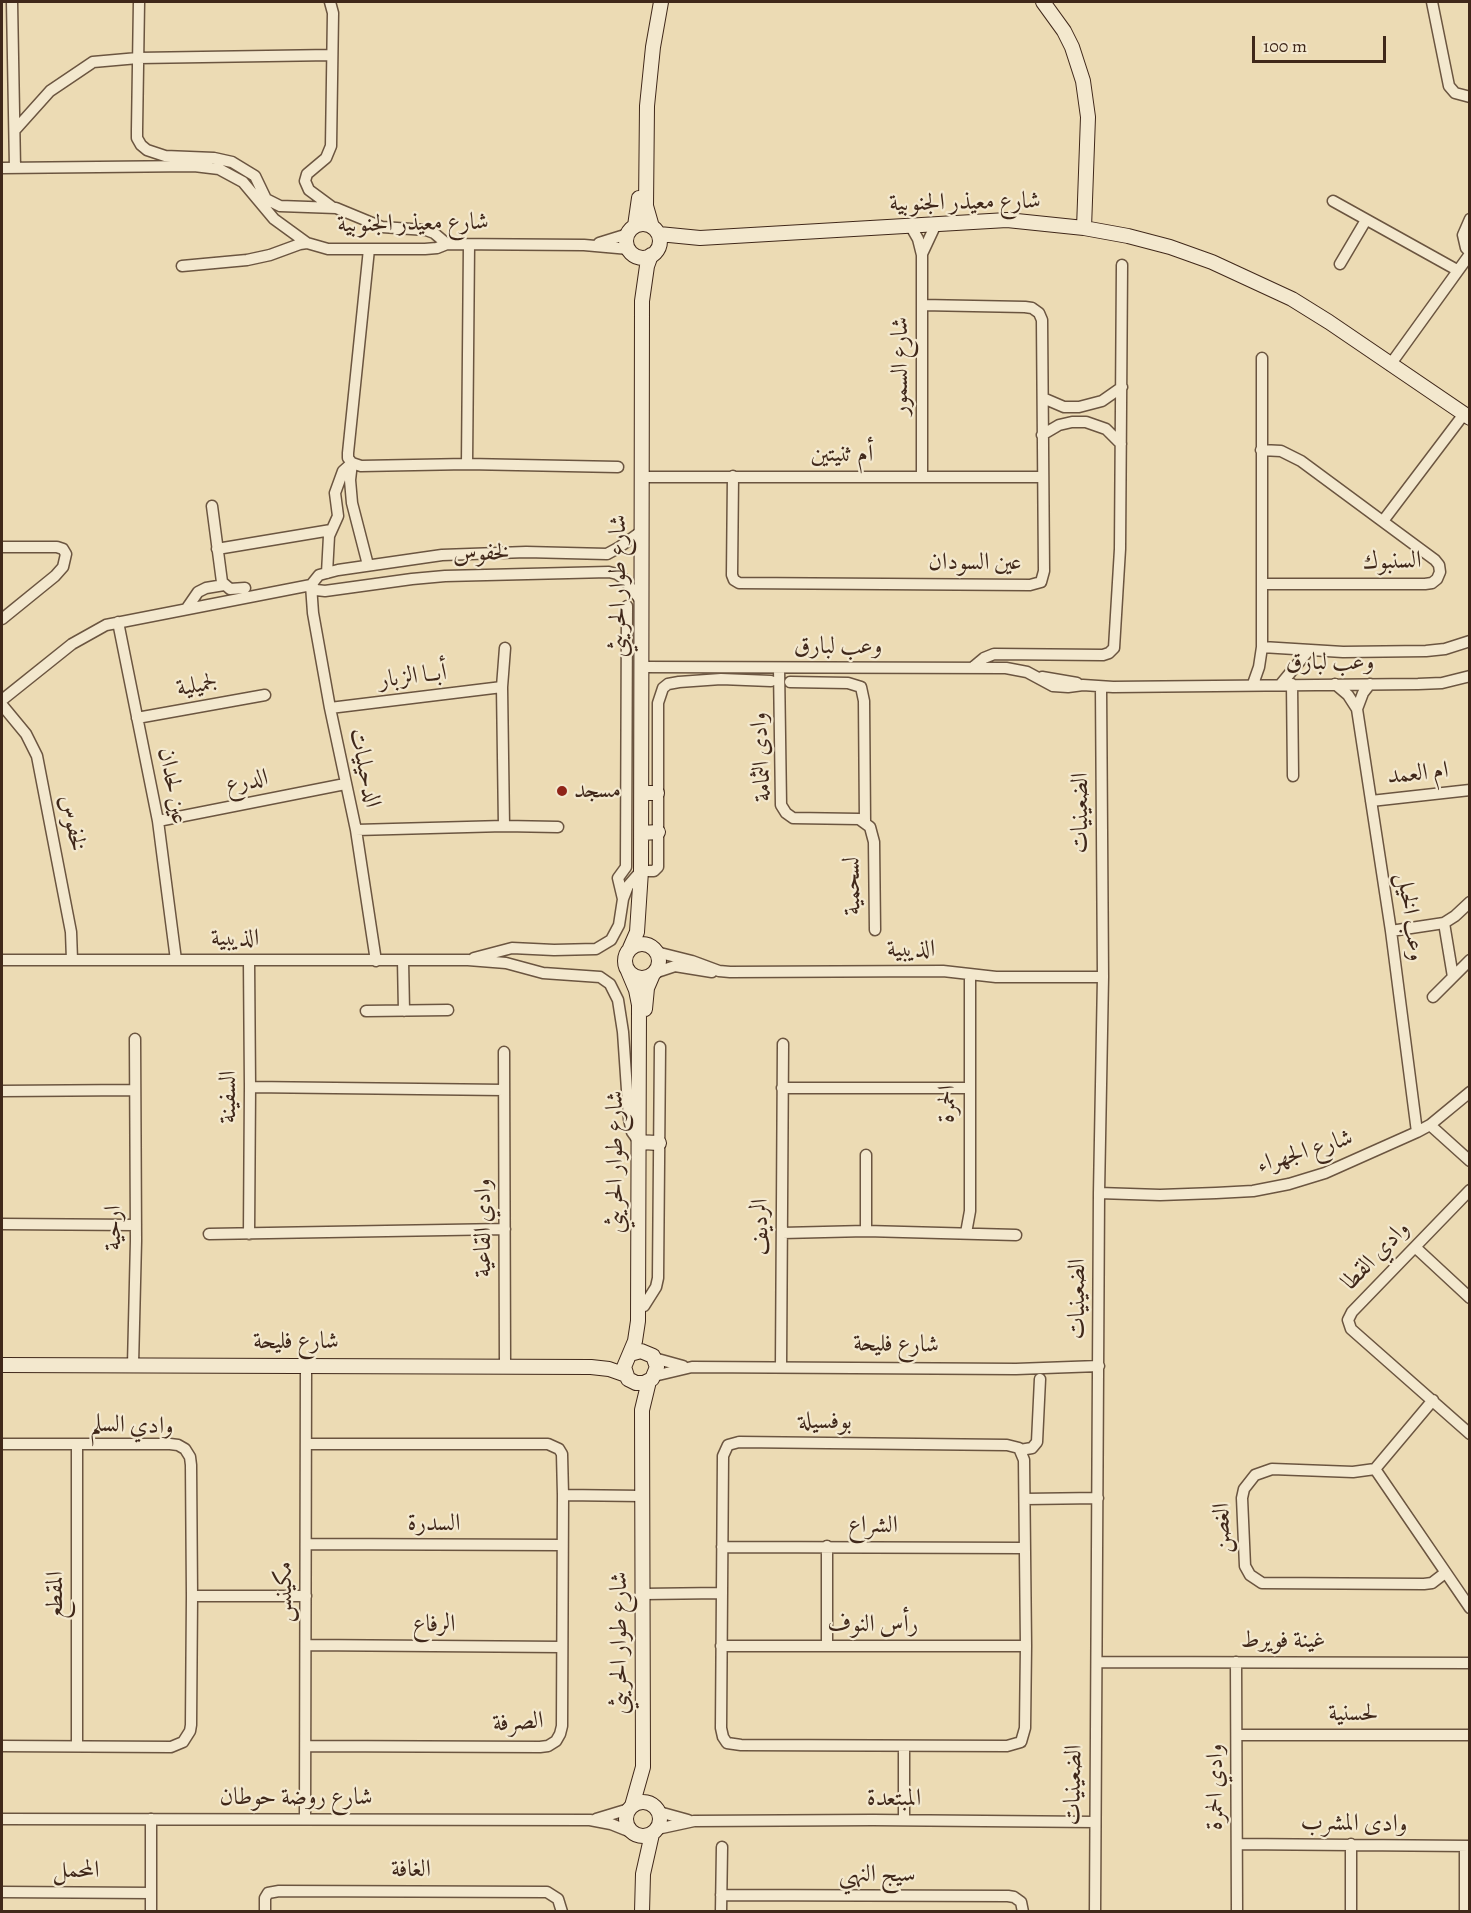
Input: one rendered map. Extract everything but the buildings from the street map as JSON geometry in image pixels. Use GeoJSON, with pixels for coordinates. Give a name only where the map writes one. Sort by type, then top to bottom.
{"type":"FeatureCollection","features":[{"type":"Feature","properties":{"kind":"street"},"geometry":{"type":"LineString","coordinates":[[12,2],[15,168]]}},
{"type":"Feature","properties":{"kind":"street"},"geometry":{"type":"LineString","coordinates":[[139,2],[137,138],[147,150],[165,156],[214,158],[232,162],[255,176],[267,199],[280,206],[332,207],[382,227],[426,230],[447,244]]}},
{"type":"Feature","properties":{"kind":"street"},"geometry":{"type":"LineString","coordinates":[[330,2],[333,13],[331,146],[326,158],[308,174],[305,181],[309,190],[332,207]]}},
{"type":"Feature","properties":{"kind":"street"},"geometry":{"type":"LineString","coordinates":[[654,2],[642,77],[639,201],[627,242],[631,252],[642,257],[654,254],[660,245],[646,206],[647,106],[653,47],[661,2]]}},
{"type":"Feature","properties":{"kind":"street"},"geometry":{"type":"LineString","coordinates":[[1043,2],[1072,47],[1083,81],[1088,117],[1084,228]]}},
{"type":"Feature","properties":{"kind":"street"},"geometry":{"type":"LineString","coordinates":[[1432,2],[1449,86],[1455,93],[1470,97]]}},
{"type":"Feature","properties":{"kind":"street"},"geometry":{"type":"LineString","coordinates":[[15,129],[50,91],[93,62],[138,58],[332,55]]}},
{"type":"Feature","properties":{"kind":"street"},"geometry":{"type":"LineString","coordinates":[[2,168],[194,166],[219,169],[243,183],[274,219],[306,243]]}},
{"type":"Feature","properties":{"kind":"street"},"geometry":{"type":"LineString","coordinates":[[1333,201],[1457,270]]}},
{"type":"Feature","properties":{"kind":"street"},"geometry":{"type":"LineString","coordinates":[[1390,365],[1470,253],[1466,248],[1463,235],[1470,219]]}},
{"type":"Feature","properties":{"kind":"street","name":"شارع معيذر الجنوبية"},"geometry":{"type":"LineString","coordinates":[[654,254],[677,244],[700,238],[910,225],[1007,220],[1084,228],[1170,247],[1252,279],[1292,299],[1329,322],[1467,416]]}},
{"type":"Feature","properties":{"kind":"street"},"geometry":{"type":"LineString","coordinates":[[1340,264],[1366,220]]}},
{"type":"Feature","properties":{"kind":"street"},"geometry":{"type":"LineString","coordinates":[[632,230],[644,224],[655,230]]}},
{"type":"Feature","properties":{"kind":"street","name":"شارع السمور"},"geometry":{"type":"LineString","coordinates":[[922,255],[936,224]]}},
{"type":"Feature","properties":{"kind":"street","name":"شارع السمور"},"geometry":{"type":"LineString","coordinates":[[910,225],[918,239],[922,255],[922,477]]}},
{"type":"Feature","properties":{"kind":"street","name":"شارع معيذر الجنوبية"},"geometry":{"type":"LineString","coordinates":[[182,266],[247,260],[306,243],[328,249],[425,249],[447,244],[584,244],[606,241],[632,230]]}},
{"type":"Feature","properties":{"kind":"street","name":"شارع معيذر الجنوبية"},"geometry":{"type":"LineString","coordinates":[[655,230],[700,238]]}},
{"type":"Feature","properties":{"kind":"street"},"geometry":{"type":"LineString","coordinates":[[467,464],[469,244]]}},
{"type":"Feature","properties":{"kind":"street","name":"شارع معيذر الجنوبية"},"geometry":{"type":"LineString","coordinates":[[584,244],[631,252]]}},
{"type":"Feature","properties":{"kind":"street"},"geometry":{"type":"LineString","coordinates":[[369,249],[348,453],[348,458],[352,463],[361,466],[467,464],[618,467]]}},
{"type":"Feature","properties":{"kind":"street","name":"شارع طوار الحريثي"},"geometry":{"type":"LineString","coordinates":[[631,252],[642,301]]}},
{"type":"Feature","properties":{"kind":"street","name":"شارع طوار الحريثي"},"geometry":{"type":"LineString","coordinates":[[630,948],[637,932],[642,833],[642,301],[647,266],[654,254]]}},
{"type":"Feature","properties":{"kind":"street"},"geometry":{"type":"LineString","coordinates":[[972,668],[984,658],[994,654],[1103,655],[1114,648],[1120,549],[1122,265]]}},
{"type":"Feature","properties":{"kind":"street","name":"عين السودان"},"geometry":{"type":"LineString","coordinates":[[733,476],[732,575],[739,583],[1019,585],[1036,584],[1044,577],[1042,320],[1039,313],[1032,308],[1025,307],[922,305]]}},
{"type":"Feature","properties":{"kind":"street"},"geometry":{"type":"LineString","coordinates":[[1252,684],[1259,668],[1262,647],[1262,358]]}},
{"type":"Feature","properties":{"kind":"street"},"geometry":{"type":"LineString","coordinates":[[1043,399],[1056,405],[1079,407],[1102,401],[1122,387]]}},
{"type":"Feature","properties":{"kind":"street"},"geometry":{"type":"LineString","coordinates":[[1079,407],[1079,422]]}},
{"type":"Feature","properties":{"kind":"street","name":"السنبوك"},"geometry":{"type":"LineString","coordinates":[[1383,521],[1467,416]]}},
{"type":"Feature","properties":{"kind":"street"},"geometry":{"type":"LineString","coordinates":[[1042,435],[1059,425],[1079,422],[1100,426],[1112,433],[1121,444]]}},
{"type":"Feature","properties":{"kind":"street","name":"السنبوك"},"geometry":{"type":"LineString","coordinates":[[1261,450],[1281,452],[1294,457],[1435,560],[1440,572],[1437,579],[1425,584],[1262,584]]}},
{"type":"Feature","properties":{"kind":"street"},"geometry":{"type":"LineString","coordinates":[[327,573],[328,544],[331,530],[338,516],[335,493],[337,484],[343,471],[352,463]]}},
{"type":"Feature","properties":{"kind":"street"},"geometry":{"type":"LineString","coordinates":[[352,463],[350,480],[352,503],[368,565]]}},
{"type":"Feature","properties":{"kind":"street","name":"أم ثنيتين"},"geometry":{"type":"LineString","coordinates":[[642,477],[1042,477]]}},
{"type":"Feature","properties":{"kind":"street"},"geometry":{"type":"LineString","coordinates":[[212,506],[217,549],[228,591]]}},
{"type":"Feature","properties":{"kind":"street"},"geometry":{"type":"LineString","coordinates":[[217,549],[331,530]]}},
{"type":"Feature","properties":{"kind":"street","name":"لخفوس"},"geometry":{"type":"LineString","coordinates":[[2,700],[82,637],[118,622],[187,608],[228,591],[311,585],[319,575],[327,573],[368,565],[470,553],[603,554],[614,551],[642,531]]}},
{"type":"Feature","properties":{"kind":"street"},"geometry":{"type":"LineString","coordinates":[[2,548],[57,547],[63,549],[66,554],[63,567],[56,576],[2,619]]}},
{"type":"Feature","properties":{"kind":"street","name":"لخفوس"},"geometry":{"type":"LineString","coordinates":[[311,585],[316,590],[325,591],[445,576],[609,572],[623,578],[642,602]]}},
{"type":"Feature","properties":{"kind":"street","name":"الدحيليات"},"geometry":{"type":"LineString","coordinates":[[311,585],[313,613],[345,784],[356,830],[376,961]]}},
{"type":"Feature","properties":{"kind":"street"},"geometry":{"type":"LineString","coordinates":[[187,608],[198,592],[206,588],[228,591],[245,588]]}},
{"type":"Feature","properties":{"kind":"street"},"geometry":{"type":"LineString","coordinates":[[623,899],[618,878],[626,867],[627,606]]}},
{"type":"Feature","properties":{"kind":"street","name":"عين لحدان"},"geometry":{"type":"LineString","coordinates":[[118,622],[158,821],[176,960]]}},
{"type":"Feature","properties":{"kind":"street"},"geometry":{"type":"LineString","coordinates":[[1262,647],[1309,650],[1426,651],[1445,649],[1470,641]]}},
{"type":"Feature","properties":{"kind":"street"},"geometry":{"type":"LineString","coordinates":[[504,826],[502,687],[505,648]]}},
{"type":"Feature","properties":{"kind":"street"},"geometry":{"type":"LineString","coordinates":[[1293,776],[1287,684],[1309,650]]}},
{"type":"Feature","properties":{"kind":"street","name":"وعب لبارق"},"geometry":{"type":"LineString","coordinates":[[642,667],[1013,668],[1033,675],[1101,687],[1442,683],[1470,676]]}},
{"type":"Feature","properties":{"kind":"street","name":"وادى الثمامة"},"geometry":{"type":"LineString","coordinates":[[779,668],[781,805],[793,818],[852,818],[865,822]]}},
{"type":"Feature","properties":{"kind":"street"},"geometry":{"type":"LineString","coordinates":[[642,833],[658,832],[658,704],[663,688],[668,684],[679,682],[722,679],[771,681]]}},
{"type":"Feature","properties":{"kind":"street"},"geometry":{"type":"LineString","coordinates":[[790,682],[856,684],[863,692],[865,822]]}},
{"type":"Feature","properties":{"kind":"street"},"geometry":{"type":"LineString","coordinates":[[1335,684],[1348,694],[1357,709]]}},
{"type":"Feature","properties":{"kind":"street"},"geometry":{"type":"LineString","coordinates":[[1357,709],[1363,693],[1370,684]]}},
{"type":"Feature","properties":{"kind":"street","name":"أبــا الزبار"},"geometry":{"type":"LineString","coordinates":[[330,708],[502,687]]}},
{"type":"Feature","properties":{"kind":"street","name":"الضعينيات"},"geometry":{"type":"LineString","coordinates":[[1095,1911],[1102,977],[1101,687]]}},
{"type":"Feature","properties":{"kind":"street","name":"لجميلية"},"geometry":{"type":"LineString","coordinates":[[137,718],[265,695]]}},
{"type":"Feature","properties":{"kind":"street","name":"لخفوس"},"geometry":{"type":"LineString","coordinates":[[2,705],[26,734],[37,756],[71,932],[72,960]]}},
{"type":"Feature","properties":{"kind":"street","name":"وعب الخيل"},"geometry":{"type":"LineString","coordinates":[[1357,709],[1391,931],[1417,1132]]}},
{"type":"Feature","properties":{"kind":"street","name":"الدرع"},"geometry":{"type":"LineString","coordinates":[[158,821],[345,784]]}},
{"type":"Feature","properties":{"kind":"street","name":"ام العمد"},"geometry":{"type":"LineString","coordinates":[[1371,801],[1470,790]]}},
{"type":"Feature","properties":{"kind":"street"},"geometry":{"type":"LineString","coordinates":[[642,793],[657,793]]}},
{"type":"Feature","properties":{"kind":"street","name":"لسحمية"},"geometry":{"type":"LineString","coordinates":[[865,822],[870,827],[874,842],[875,930]]}},
{"type":"Feature","properties":{"kind":"street"},"geometry":{"type":"LineString","coordinates":[[356,830],[504,826],[558,827]]}},
{"type":"Feature","properties":{"kind":"street","name":"الذيبية"},"geometry":{"type":"LineString","coordinates":[[468,960],[506,949],[586,950],[601,947],[611,940],[618,930],[623,899],[628,886],[641,871],[654,871],[658,867],[658,832]]}},
{"type":"Feature","properties":{"kind":"street","name":"شارع طوار الحريثي"},"geometry":{"type":"LineString","coordinates":[[641,871],[645,926],[654,950]]}},
{"type":"Feature","properties":{"kind":"street"},"geometry":{"type":"LineString","coordinates":[[1391,931],[1444,923],[1470,902]]}},
{"type":"Feature","properties":{"kind":"street"},"geometry":{"type":"LineString","coordinates":[[1444,923],[1453,977]]}},
{"type":"Feature","properties":{"kind":"street"},"geometry":{"type":"LineString","coordinates":[[644,944],[654,950],[658,965],[654,973],[640,978],[627,970],[625,957],[630,948],[644,944]]}},
{"type":"Feature","properties":{"kind":"street"},"geometry":{"type":"LineString","coordinates":[[506,949],[504,955],[506,963]]}},
{"type":"Feature","properties":{"kind":"street","name":"الذيبية"},"geometry":{"type":"LineString","coordinates":[[654,950],[719,971]]}},
{"type":"Feature","properties":{"kind":"street","name":"الذيبية"},"geometry":{"type":"LineString","coordinates":[[2,960],[468,960],[506,963],[543,973],[600,977],[614,989],[618,1000],[623,1032],[630,1125],[642,1142]]}},
{"type":"Feature","properties":{"kind":"street"},"geometry":{"type":"LineString","coordinates":[[403,960],[404,1011]]}},
{"type":"Feature","properties":{"kind":"street"},"geometry":{"type":"LineString","coordinates":[[1433,997],[1470,960]]}},
{"type":"Feature","properties":{"kind":"street","name":"السفينة"},"geometry":{"type":"LineString","coordinates":[[249,961],[249,1234]]}},
{"type":"Feature","properties":{"kind":"street","name":"الذيبية"},"geometry":{"type":"LineString","coordinates":[[654,973],[675,966],[705,972],[943,970],[996,977],[1102,977]]}},
{"type":"Feature","properties":{"kind":"street","name":"شارع طوار الحريثي"},"geometry":{"type":"LineString","coordinates":[[627,970],[636,990],[639,1005],[645,1335],[653,1356]]}},
{"type":"Feature","properties":{"kind":"street","name":"شارع طوار الحريثي"},"geometry":{"type":"LineString","coordinates":[[628,1356],[637,1335],[638,1321],[645,1004],[647,988],[654,973]]}},
{"type":"Feature","properties":{"kind":"street","name":"الحمرة"},"geometry":{"type":"LineString","coordinates":[[966,1233],[970,1211],[970,974]]}},
{"type":"Feature","properties":{"kind":"street"},"geometry":{"type":"LineString","coordinates":[[366,1011],[448,1010]]}},
{"type":"Feature","properties":{"kind":"street","name":"ارحية"},"geometry":{"type":"LineString","coordinates":[[133,1365],[136,1225],[135,1039]]}},
{"type":"Feature","properties":{"kind":"street","name":"الرديف"},"geometry":{"type":"LineString","coordinates":[[781,1367],[783,1044]]}},
{"type":"Feature","properties":{"kind":"street"},"geometry":{"type":"LineString","coordinates":[[644,1306],[656,1287],[658,1278],[660,1047]]}},
{"type":"Feature","properties":{"kind":"street","name":"وادي القاعية"},"geometry":{"type":"LineString","coordinates":[[504,1052],[505,1366]]}},
{"type":"Feature","properties":{"kind":"street"},"geometry":{"type":"LineString","coordinates":[[250,1087],[504,1090]]}},
{"type":"Feature","properties":{"kind":"street"},"geometry":{"type":"LineString","coordinates":[[782,1088],[969,1088]]}},
{"type":"Feature","properties":{"kind":"street"},"geometry":{"type":"LineString","coordinates":[[2,1090],[135,1090]]}},
{"type":"Feature","properties":{"kind":"street","name":"شارع الجهراء"},"geometry":{"type":"LineString","coordinates":[[1099,1193],[1160,1195],[1216,1193],[1253,1191],[1289,1184],[1325,1173],[1417,1132],[1430,1125],[1470,1092]]}},
{"type":"Feature","properties":{"kind":"street"},"geometry":{"type":"LineString","coordinates":[[1430,1125],[1470,1161]]}},
{"type":"Feature","properties":{"kind":"street"},"geometry":{"type":"LineString","coordinates":[[642,1142],[659,1143]]}},
{"type":"Feature","properties":{"kind":"street"},"geometry":{"type":"LineString","coordinates":[[866,1155],[866,1231]]}},
{"type":"Feature","properties":{"kind":"street","name":"وادي القطا"},"geometry":{"type":"LineString","coordinates":[[1470,1190],[1352,1312],[1348,1320],[1351,1329],[1470,1434]]}},
{"type":"Feature","properties":{"kind":"street"},"geometry":{"type":"LineString","coordinates":[[2,1224],[136,1225]]}},
{"type":"Feature","properties":{"kind":"street"},"geometry":{"type":"LineString","coordinates":[[209,1234],[505,1229]]}},
{"type":"Feature","properties":{"kind":"street"},"geometry":{"type":"LineString","coordinates":[[782,1233],[866,1231],[1016,1234]]}},
{"type":"Feature","properties":{"kind":"street"},"geometry":{"type":"LineString","coordinates":[[1415,1247],[1470,1298]]}},
{"type":"Feature","properties":{"kind":"street"},"geometry":{"type":"LineString","coordinates":[[641,1351],[653,1356],[657,1367],[652,1379],[640,1384],[629,1378],[624,1367],[628,1356],[641,1351]]}},
{"type":"Feature","properties":{"kind":"street","name":"شارع فليحة"},"geometry":{"type":"LineString","coordinates":[[591,1367],[628,1356]]}},
{"type":"Feature","properties":{"kind":"street","name":"شارع فليحة"},"geometry":{"type":"LineString","coordinates":[[653,1356],[692,1367]]}},
{"type":"Feature","properties":{"kind":"street","name":"شارع فليحة"},"geometry":{"type":"LineString","coordinates":[[2,1365],[591,1367],[609,1370],[629,1378]]}},
{"type":"Feature","properties":{"kind":"street","name":"مكينس"},"geometry":{"type":"LineString","coordinates":[[305,1819],[307,1746],[306,1365]]}},
{"type":"Feature","properties":{"kind":"street","name":"شارع فليحة"},"geometry":{"type":"LineString","coordinates":[[652,1379],[671,1371],[692,1367],[1016,1369],[1099,1366]]}},
{"type":"Feature","properties":{"kind":"street","name":"شارع طوار الحريثي"},"geometry":{"type":"LineString","coordinates":[[629,1378],[638,1393],[642,1410],[643,1767],[648,1792],[657,1810]]}},
{"type":"Feature","properties":{"kind":"street","name":"شارع طوار الحريثي"},"geometry":{"type":"LineString","coordinates":[[642,1410],[652,1379]]}},
{"type":"Feature","properties":{"kind":"street"},"geometry":{"type":"LineString","coordinates":[[1020,1450],[1032,1448],[1037,1442],[1040,1379]]}},
{"type":"Feature","properties":{"kind":"street"},"geometry":{"type":"LineString","coordinates":[[1433,1400],[1375,1469],[1470,1608]]}},
{"type":"Feature","properties":{"kind":"street","name":"بوفسيلة"},"geometry":{"type":"LineString","coordinates":[[733,1443],[996,1445],[1014,1446],[1020,1450],[1024,1460],[1026,1647],[1025,1728],[1021,1742],[1007,1746],[741,1745],[727,1743],[721,1728],[721,1593],[723,1455],[728,1445],[733,1443]]}},
{"type":"Feature","properties":{"kind":"street","name":"وادي السلم"},"geometry":{"type":"LineString","coordinates":[[2,1444],[170,1444],[185,1449],[190,1456],[191,1465],[192,1596],[191,1725],[187,1737],[177,1745],[171,1747],[2,1746]]}},
{"type":"Feature","properties":{"kind":"street","name":"المقطع"},"geometry":{"type":"LineString","coordinates":[[77,1444],[77,1746]]}},
{"type":"Feature","properties":{"kind":"street","name":"الصرفة"},"geometry":{"type":"LineString","coordinates":[[306,1444],[548,1444],[559,1449],[562,1454],[563,1495],[562,1726],[561,1734],[556,1741],[548,1746],[307,1746]]}},
{"type":"Feature","properties":{"kind":"street","name":"الغصن"},"geometry":{"type":"LineString","coordinates":[[1375,1469],[1353,1472],[1272,1470],[1255,1475],[1244,1489],[1242,1498],[1245,1566],[1250,1575],[1262,1583],[1424,1584],[1432,1583],[1446,1573]]}},
{"type":"Feature","properties":{"kind":"street"},"geometry":{"type":"LineString","coordinates":[[563,1495],[642,1496]]}},
{"type":"Feature","properties":{"kind":"street"},"geometry":{"type":"LineString","coordinates":[[1024,1499],[1098,1498]]}},
{"type":"Feature","properties":{"kind":"street","name":"السدرة"},"geometry":{"type":"LineString","coordinates":[[306,1544],[562,1545]]}},
{"type":"Feature","properties":{"kind":"street"},"geometry":{"type":"LineString","coordinates":[[827,1546],[827,1647]]}},
{"type":"Feature","properties":{"kind":"street","name":"الشراع"},"geometry":{"type":"LineString","coordinates":[[722,1547],[1024,1548]]}},
{"type":"Feature","properties":{"kind":"street"},"geometry":{"type":"LineString","coordinates":[[643,1594],[721,1593]]}},
{"type":"Feature","properties":{"kind":"street"},"geometry":{"type":"LineString","coordinates":[[192,1596],[306,1596]]}},
{"type":"Feature","properties":{"kind":"street","name":"الرفاع"},"geometry":{"type":"LineString","coordinates":[[306,1645],[561,1647]]}},
{"type":"Feature","properties":{"kind":"street","name":"رأس النوف"},"geometry":{"type":"LineString","coordinates":[[721,1646],[1026,1647]]}},
{"type":"Feature","properties":{"kind":"street","name":"غينة فويرط"},"geometry":{"type":"LineString","coordinates":[[1097,1662],[1470,1662]]}},
{"type":"Feature","properties":{"kind":"street","name":"وادي الحمرة"},"geometry":{"type":"LineString","coordinates":[[1236,1662],[1237,1911]]}},
{"type":"Feature","properties":{"kind":"street","name":"لحسنية"},"geometry":{"type":"LineString","coordinates":[[1237,1735],[1470,1735]]}},
{"type":"Feature","properties":{"kind":"street"},"geometry":{"type":"LineString","coordinates":[[904,1746],[904,1820]]}},
{"type":"Feature","properties":{"kind":"street","name":"شارع طوار الحريثي"},"geometry":{"type":"LineString","coordinates":[[631,1808],[643,1767]]}},
{"type":"Feature","properties":{"kind":"street"},"geometry":{"type":"LineString","coordinates":[[642,1874],[660,1821],[657,1810],[644,1802],[631,1808],[626,1821],[632,1832],[642,1874],[642,1911]]}},
{"type":"Feature","properties":{"kind":"street","name":"شارع روضة حوطان"},"geometry":{"type":"LineString","coordinates":[[590,1820],[631,1808]]}},
{"type":"Feature","properties":{"kind":"street","name":"المبتعدة"},"geometry":{"type":"LineString","coordinates":[[657,1810],[694,1821]]}},
{"type":"Feature","properties":{"kind":"street","name":"شارع روضة حوطان"},"geometry":{"type":"LineString","coordinates":[[2,1819],[590,1820],[611,1824],[632,1832]]}},
{"type":"Feature","properties":{"kind":"street"},"geometry":{"type":"LineString","coordinates":[[151,1819],[151,1911]]}},
{"type":"Feature","properties":{"kind":"street","name":"المبتعدة"},"geometry":{"type":"LineString","coordinates":[[655,1832],[694,1821],[1095,1822]]}},
{"type":"Feature","properties":{"kind":"street"},"geometry":{"type":"LineString","coordinates":[[632,1832],[642,1836],[655,1832]]}},
{"type":"Feature","properties":{"kind":"street","name":"وادى المشرب"},"geometry":{"type":"LineString","coordinates":[[1237,1844],[1468,1846]]}},
{"type":"Feature","properties":{"kind":"street"},"geometry":{"type":"LineString","coordinates":[[1351,1844],[1351,1911]]}},
{"type":"Feature","properties":{"kind":"street"},"geometry":{"type":"LineString","coordinates":[[1465,1911],[1468,1846]]}},
{"type":"Feature","properties":{"kind":"street"},"geometry":{"type":"LineString","coordinates":[[721,1911],[722,1847]]}},
{"type":"Feature","properties":{"kind":"street","name":"الغافة"},"geometry":{"type":"LineString","coordinates":[[265,1911],[265,1898],[268,1893],[301,1891],[547,1892],[558,1899],[562,1911]]}},
{"type":"Feature","properties":{"kind":"street","name":"المحمل"},"geometry":{"type":"LineString","coordinates":[[2,1892],[151,1893]]}},
{"type":"Feature","properties":{"kind":"street","name":"سيج النهي"},"geometry":{"type":"LineString","coordinates":[[721,1895],[1008,1896],[1021,1902],[1023,1911]]}},
{"type":"Feature","properties":{"kind":"place","name":"مسجد"},"geometry":{"type":"Point","coordinates":[562,791]}}]}
